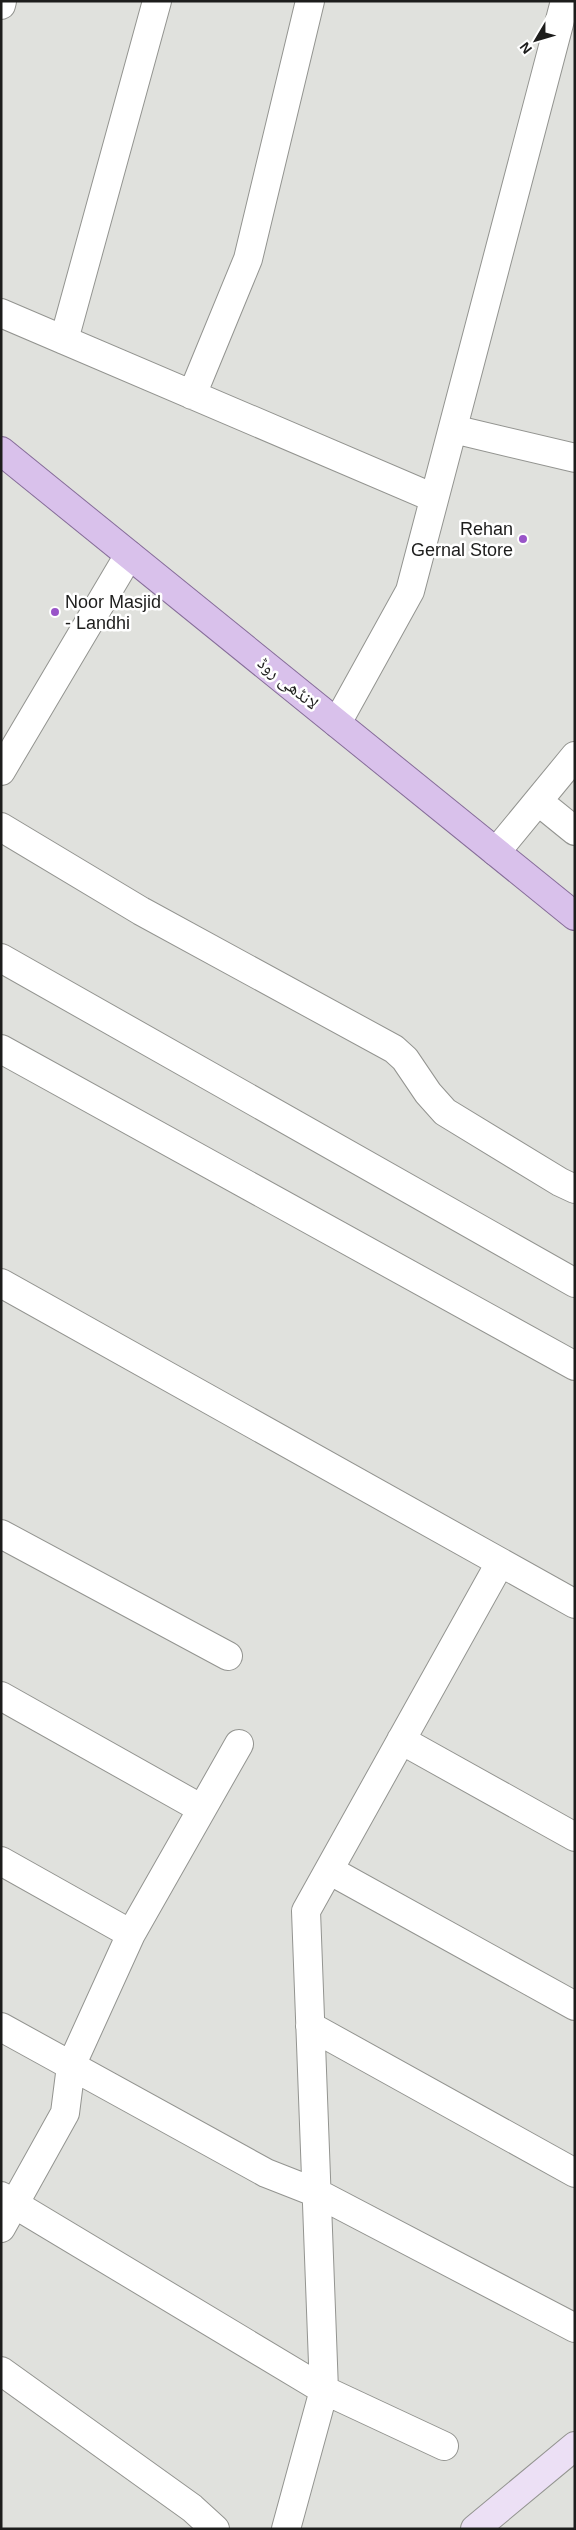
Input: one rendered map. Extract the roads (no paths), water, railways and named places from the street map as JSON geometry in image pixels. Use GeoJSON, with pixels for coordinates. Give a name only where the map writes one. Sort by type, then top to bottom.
{"type":"FeatureCollection","features":[{"type":"Feature","properties":{"kind":"main road","name":"لانڈھی روڈ"},"geometry":{"type":"LineString","coordinates":[[1,451],[575,916]]}},
{"type":"Feature","properties":{"kind":"street"},"geometry":{"type":"LineString","coordinates":[[64,340],[157,1]]}},
{"type":"Feature","properties":{"kind":"street"},"geometry":{"type":"LineString","coordinates":[[192,395],[248,258],[310,1]]}},
{"type":"Feature","properties":{"kind":"street"},"geometry":{"type":"LineString","coordinates":[[338,723],[410,591],[565,1]]}},
{"type":"Feature","properties":{"kind":"street"},"geometry":{"type":"LineString","coordinates":[[1,314],[434,498]]}},
{"type":"Feature","properties":{"kind":"street"},"geometry":{"type":"LineString","coordinates":[[453,429],[574,456]]}},
{"type":"Feature","properties":{"kind":"street"},"geometry":{"type":"LineString","coordinates":[[1,771],[129,555]]}},
{"type":"Feature","properties":{"kind":"street"},"geometry":{"type":"LineString","coordinates":[[496,852],[575,756]]}},
{"type":"Feature","properties":{"kind":"street"},"geometry":{"type":"LineString","coordinates":[[538,801],[575,831]]}},
{"type":"Feature","properties":{"kind":"street"},"geometry":{"type":"LineString","coordinates":[[1,827],[141,911],[394,1049],[405,1058],[428,1093],[445,1112],[560,1182],[575,1189]]}},
{"type":"Feature","properties":{"kind":"street"},"geometry":{"type":"LineString","coordinates":[[1,958],[575,1283]]}},
{"type":"Feature","properties":{"kind":"street"},"geometry":{"type":"LineString","coordinates":[[1,1049],[575,1366]]}},
{"type":"Feature","properties":{"kind":"street"},"geometry":{"type":"LineString","coordinates":[[1,1283],[575,1604]]}},
{"type":"Feature","properties":{"kind":"street"},"geometry":{"type":"LineString","coordinates":[[1,1534],[228,1656]]}},
{"type":"Feature","properties":{"kind":"street"},"geometry":{"type":"LineString","coordinates":[[286,2529],[324,2390],[306,1911],[500,1563]]}},
{"type":"Feature","properties":{"kind":"street"},"geometry":{"type":"LineString","coordinates":[[1,1696],[202,1810]]}},
{"type":"Feature","properties":{"kind":"street"},"geometry":{"type":"LineString","coordinates":[[401,1740],[575,1836]]}},
{"type":"Feature","properties":{"kind":"street"},"geometry":{"type":"LineString","coordinates":[[1,2228],[8,2199],[64,2113],[71,2066],[131,1934],[240,1744]]}},
{"type":"Feature","properties":{"kind":"street"},"geometry":{"type":"LineString","coordinates":[[1,1861],[131,1934]]}},
{"type":"Feature","properties":{"kind":"street"},"geometry":{"type":"LineString","coordinates":[[329,1870],[575,2006]]}},
{"type":"Feature","properties":{"kind":"street"},"geometry":{"type":"LineString","coordinates":[[310,2026],[575,2173]]}},
{"type":"Feature","properties":{"kind":"street"},"geometry":{"type":"LineString","coordinates":[[1,2028],[266,2173],[316,2193],[575,2328]]}},
{"type":"Feature","properties":{"kind":"street"},"geometry":{"type":"LineString","coordinates":[[8,2199],[324,2390],[444,2446]]}},
{"type":"Feature","properties":{"kind":"street"},"geometry":{"type":"LineString","coordinates":[[1,2371],[192,2508],[215,2529]]}},
{"type":"Feature","properties":{"kind":"street"},"geometry":{"type":"LineString","coordinates":[[475,2529],[575,2446]]}},
{"type":"Feature","properties":{"kind":"place","name":"Rehan Gernal Store"},"geometry":{"type":"Point","coordinates":[523,539]}},
{"type":"Feature","properties":{"kind":"place","name":"Noor Masjid - Landhi"},"geometry":{"type":"Point","coordinates":[55,612]}}]}
